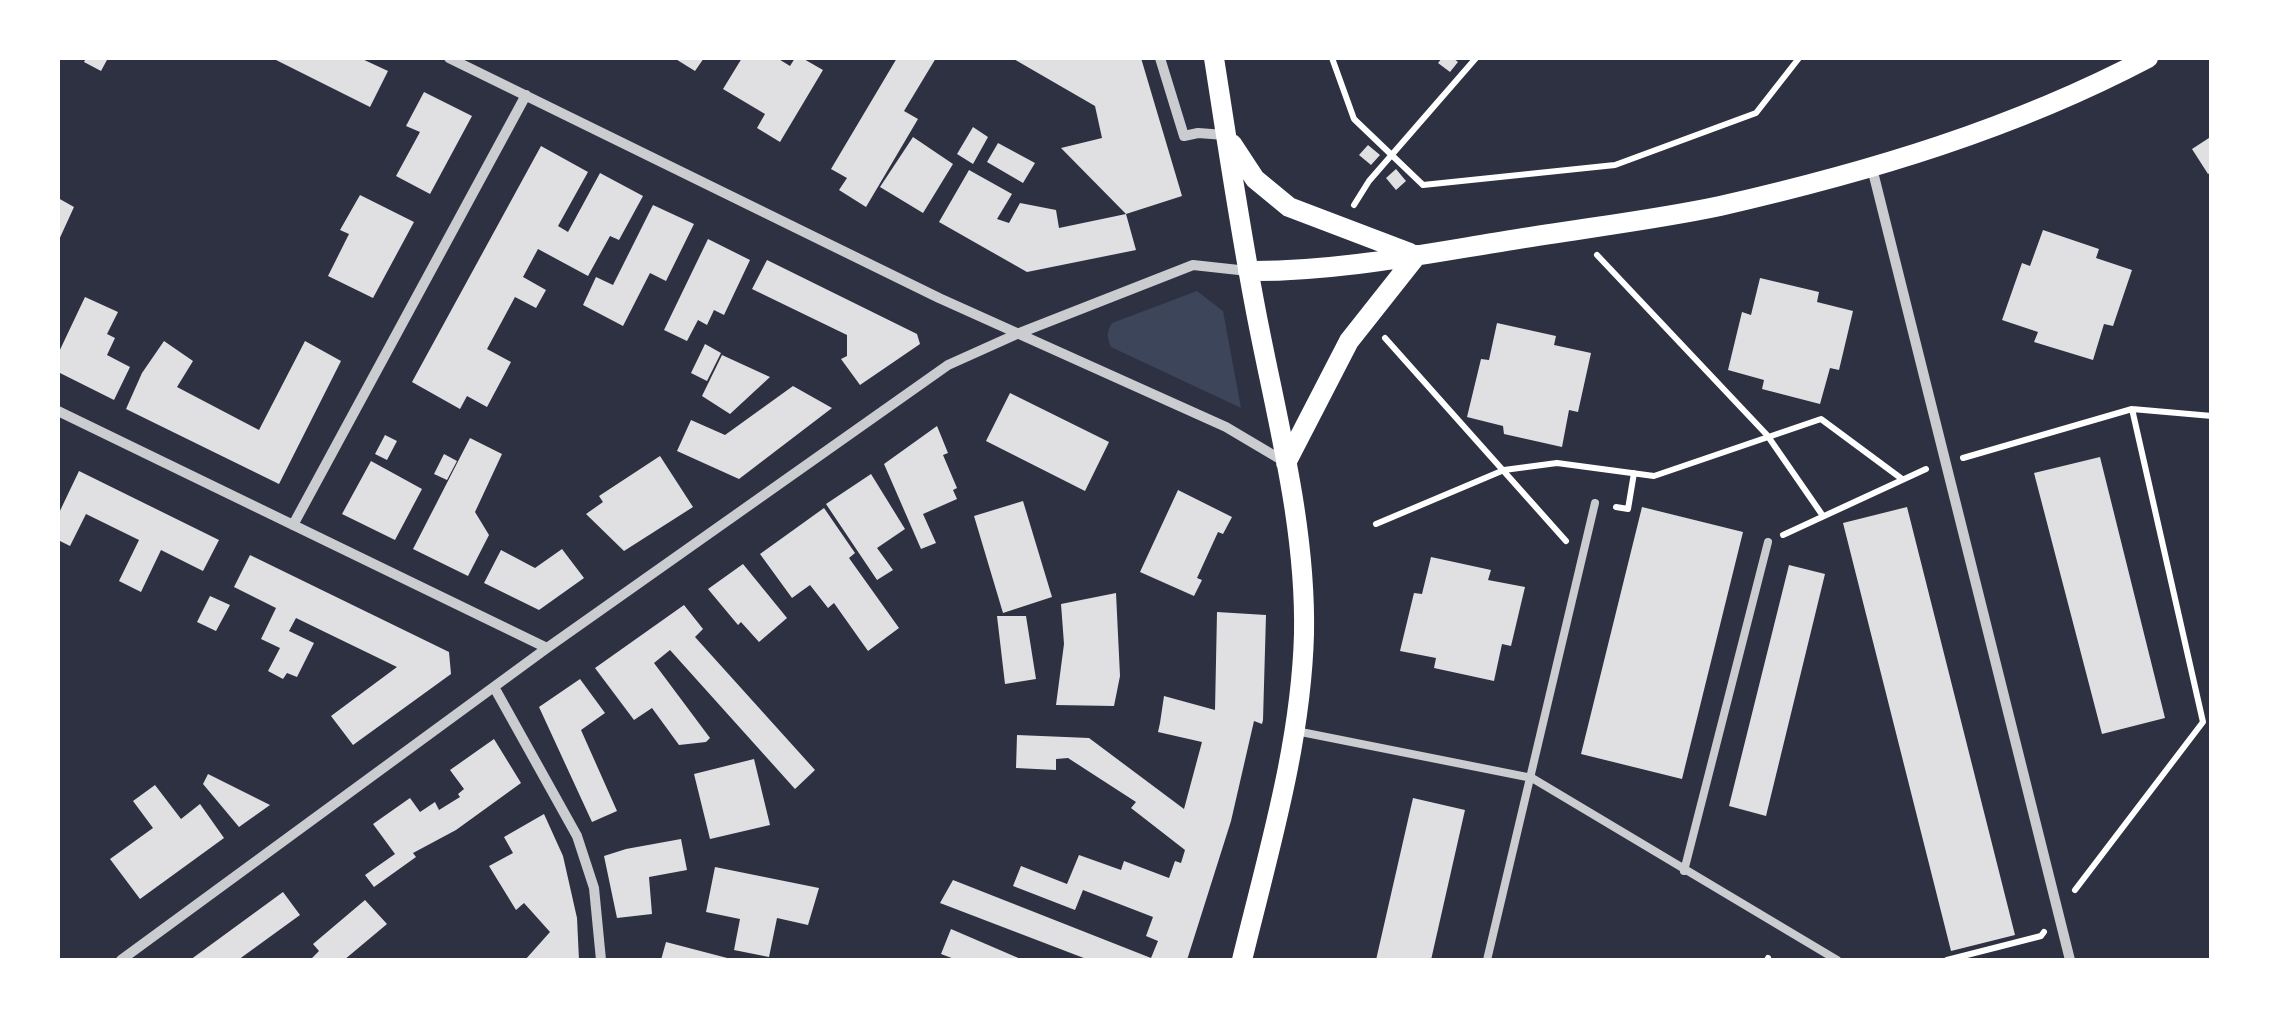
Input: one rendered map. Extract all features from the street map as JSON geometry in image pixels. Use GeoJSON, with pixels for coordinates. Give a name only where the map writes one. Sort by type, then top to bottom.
{"type":"FeatureCollection","features":[{"type":"Feature","properties":{"kind":"main road"},"geometry":{"type":"LineString","coordinates":[[1214,58],[1248,272],[1286,463],[1302,570],[1304,633],[1296,731],[1242,960]]}},
{"type":"Feature","properties":{"kind":"main road"},"geometry":{"type":"LineString","coordinates":[[1248,272],[1288,272],[1417,255],[1718,206],[1872,168],[1964,140],[2056,104],[2148,58]]}},
{"type":"Feature","properties":{"kind":"main road"},"geometry":{"type":"LineString","coordinates":[[1226,135],[1255,178],[1289,207],[1417,255]]}},
{"type":"Feature","properties":{"kind":"main road"},"geometry":{"type":"LineString","coordinates":[[1286,463],[1349,340],[1417,255]]}},
{"type":"Feature","properties":{"kind":"street"},"geometry":{"type":"LineString","coordinates":[[449,58],[1016,334],[1226,427],[1286,463]]}},
{"type":"Feature","properties":{"kind":"street"},"geometry":{"type":"LineString","coordinates":[[1160,58],[1184,136],[1226,135]]}},
{"type":"Feature","properties":{"kind":"street"},"geometry":{"type":"LineString","coordinates":[[293,525],[526,95]]}},
{"type":"Feature","properties":{"kind":"street"},"geometry":{"type":"LineString","coordinates":[[1872,168],[2070,960]]}},
{"type":"Feature","properties":{"kind":"street"},"geometry":{"type":"LineString","coordinates":[[120,960],[547,648],[948,366],[1016,334],[1193,265],[1248,272]]}},
{"type":"Feature","properties":{"kind":"street"},"geometry":{"type":"LineString","coordinates":[[58,411],[547,648]]}},
{"type":"Feature","properties":{"kind":"street"},"geometry":{"type":"LineString","coordinates":[[494,687],[577,836],[594,888],[601,960]]}},
{"type":"Feature","properties":{"kind":"lane"},"geometry":{"type":"LineString","coordinates":[[1487,960],[1595,503]]}},
{"type":"Feature","properties":{"kind":"lane"},"geometry":{"type":"LineString","coordinates":[[1684,871],[1768,542]]}},
{"type":"Feature","properties":{"kind":"lane"},"geometry":{"type":"LineString","coordinates":[[1296,731],[1532,778],[1837,960]]}},
{"type":"Feature","properties":{"kind":"path"},"geometry":{"type":"LineString","coordinates":[[1332,58],[1354,119],[1423,185],[1615,165],[1756,113],[1799,58]]}},
{"type":"Feature","properties":{"kind":"path"},"geometry":{"type":"LineString","coordinates":[[1354,206],[1369,181],[1476,58]]}},
{"type":"Feature","properties":{"kind":"path"},"geometry":{"type":"LineString","coordinates":[[1597,255],[1767,435],[1823,516]]}},
{"type":"Feature","properties":{"kind":"path"},"geometry":{"type":"LineString","coordinates":[[1384,337],[1582,559]]}},
{"type":"Feature","properties":{"kind":"path"},"geometry":{"type":"LineString","coordinates":[[1957,460],[2132,409],[2212,416]]}},
{"type":"Feature","properties":{"kind":"path"},"geometry":{"type":"LineString","coordinates":[[2132,409],[2203,722]]}},
{"type":"Feature","properties":{"kind":"path"},"geometry":{"type":"LineString","coordinates":[[1376,524],[1504,470],[1558,463],[1654,476],[1820,419],[1902,479]]}},
{"type":"Feature","properties":{"kind":"path"},"geometry":{"type":"LineString","coordinates":[[1768,542],[1921,471]]}},
{"type":"Feature","properties":{"kind":"path"},"geometry":{"type":"LineString","coordinates":[[1595,503],[1628,509],[1634,474]]}},
{"type":"Feature","properties":{"kind":"path"},"geometry":{"type":"LineString","coordinates":[[2076,889],[2212,714]]}},
{"type":"Feature","properties":{"kind":"path"},"geometry":{"type":"LineString","coordinates":[[1948,960],[2041,936]]}},
{"type":"Feature","properties":{"kind":"shaded area"},"geometry":{"type":"Polygon","coordinates":[[[1197,291],[1223,311],[1241,408],[1111,347],[1108,332],[1112,323],[1197,291]]]}},
{"type":"Feature","properties":{"kind":"building"},"geometry":{"type":"Polygon","coordinates":[[[86,58],[108,58],[101,71],[84,62],[86,58]]]}},
{"type":"Feature","properties":{"kind":"building"},"geometry":{"type":"Polygon","coordinates":[[[272,58],[360,58],[388,71],[370,107],[272,58]]]}},
{"type":"Feature","properties":{"kind":"building"},"geometry":{"type":"Polygon","coordinates":[[[674,58],[704,58],[695,71],[674,58]]]}},
{"type":"Feature","properties":{"kind":"building"},"geometry":{"type":"Polygon","coordinates":[[[742,58],[777,58],[790,66],[795,58],[802,58],[823,70],[780,142],[757,128],[765,114],[723,89],[742,58]]]}},
{"type":"Feature","properties":{"kind":"building"},"geometry":{"type":"Polygon","coordinates":[[[897,58],[936,58],[904,111],[918,119],[866,207],[839,190],[847,178],[831,169],[897,58]]]}},
{"type":"Feature","properties":{"kind":"building"},"geometry":{"type":"Polygon","coordinates":[[[1012,58],[1141,58],[1182,196],[1126,214],[1061,148],[1102,138],[1095,106],[1012,58]]]}},
{"type":"Feature","properties":{"kind":"building"},"geometry":{"type":"Polygon","coordinates":[[[1442,58],[1458,62],[1450,72],[1438,63],[1442,58]]]}},
{"type":"Feature","properties":{"kind":"building"},"geometry":{"type":"Polygon","coordinates":[[[424,92],[472,116],[430,194],[396,176],[420,132],[406,126],[424,92]]]}},
{"type":"Feature","properties":{"kind":"building"},"geometry":{"type":"Polygon","coordinates":[[[973,127],[988,137],[973,164],[957,154],[973,127]]]}},
{"type":"Feature","properties":{"kind":"building"},"geometry":{"type":"Polygon","coordinates":[[[2212,136],[2212,172],[2208,174],[2192,149],[2212,136]]]}},
{"type":"Feature","properties":{"kind":"building"},"geometry":{"type":"Polygon","coordinates":[[[913,137],[953,164],[923,213],[880,187],[913,137]]]}},
{"type":"Feature","properties":{"kind":"building"},"geometry":{"type":"Polygon","coordinates":[[[998,143],[1035,163],[1023,183],[987,162],[998,143]]]}},
{"type":"Feature","properties":{"kind":"building"},"geometry":{"type":"Polygon","coordinates":[[[1368,145],[1380,155],[1371,165],[1359,155],[1368,145]]]}},
{"type":"Feature","properties":{"kind":"building"},"geometry":{"type":"Polygon","coordinates":[[[541,146],[588,172],[558,226],[568,232],[600,173],[643,196],[619,240],[610,236],[588,276],[538,249],[523,277],[546,290],[536,308],[515,297],[487,349],[511,362],[487,407],[467,396],[460,409],[412,382],[541,146]]]}},
{"type":"Feature","properties":{"kind":"building"},"geometry":{"type":"Polygon","coordinates":[[[1396,169],[1406,181],[1396,190],[1386,178],[1396,169]]]}},
{"type":"Feature","properties":{"kind":"building"},"geometry":{"type":"Polygon","coordinates":[[[969,170],[1012,194],[997,219],[1009,223],[1020,203],[1056,210],[1059,228],[1126,214],[1136,250],[1027,272],[939,222],[969,170]]]}},
{"type":"Feature","properties":{"kind":"building"},"geometry":{"type":"Polygon","coordinates":[[[360,195],[414,222],[373,298],[328,276],[349,234],[340,230],[360,195]]]}},
{"type":"Feature","properties":{"kind":"building"},"geometry":{"type":"Polygon","coordinates":[[[58,198],[74,207],[58,242],[58,198]]]}},
{"type":"Feature","properties":{"kind":"building"},"geometry":{"type":"Polygon","coordinates":[[[653,205],[694,224],[666,281],[650,273],[623,326],[583,305],[596,277],[613,285],[653,205]]]}},
{"type":"Feature","properties":{"kind":"building"},"geometry":{"type":"Polygon","coordinates":[[[2043,230],[2099,249],[2096,258],[2132,270],[2113,326],[2104,324],[2093,360],[2034,342],[2038,332],[2002,320],[2022,263],[2030,266],[2043,230]]]}},
{"type":"Feature","properties":{"kind":"building"},"geometry":{"type":"Polygon","coordinates":[[[708,239],[750,260],[724,315],[714,310],[707,325],[698,320],[687,341],[664,330],[708,239]]]}},
{"type":"Feature","properties":{"kind":"building"},"geometry":{"type":"Polygon","coordinates":[[[767,260],[917,334],[920,344],[860,385],[841,359],[847,356],[847,335],[752,289],[767,260]]]}},
{"type":"Feature","properties":{"kind":"building"},"geometry":{"type":"Polygon","coordinates":[[[1760,278],[1819,292],[1817,302],[1853,311],[1839,370],[1830,368],[1820,404],[1762,389],[1764,380],[1728,370],[1742,312],[1751,315],[1760,278]]]}},
{"type":"Feature","properties":{"kind":"building"},"geometry":{"type":"Polygon","coordinates":[[[85,297],[118,312],[107,334],[115,338],[107,355],[130,367],[114,400],[58,372],[58,354],[85,297]]]}},
{"type":"Feature","properties":{"kind":"building"},"geometry":{"type":"Polygon","coordinates":[[[1497,323],[1556,336],[1554,345],[1591,353],[1578,412],[1569,410],[1562,447],[1504,434],[1503,426],[1467,417],[1481,359],[1489,360],[1497,323]]]}},
{"type":"Feature","properties":{"kind":"building"},"geometry":{"type":"Polygon","coordinates":[[[164,341],[193,361],[177,387],[259,430],[305,341],[341,361],[279,484],[126,409],[142,373],[164,341]]]}},
{"type":"Feature","properties":{"kind":"building"},"geometry":{"type":"Polygon","coordinates":[[[705,344],[721,353],[707,381],[691,373],[705,344]]]}},
{"type":"Feature","properties":{"kind":"building"},"geometry":{"type":"Polygon","coordinates":[[[722,355],[770,377],[730,414],[702,396],[722,355]]]}},
{"type":"Feature","properties":{"kind":"building"},"geometry":{"type":"Polygon","coordinates":[[[793,386],[832,408],[739,479],[677,451],[691,420],[725,435],[793,386]]]}},
{"type":"Feature","properties":{"kind":"building"},"geometry":{"type":"Polygon","coordinates":[[[1010,393],[1109,442],[1085,491],[986,441],[1010,393]]]}},
{"type":"Feature","properties":{"kind":"building"},"geometry":{"type":"Polygon","coordinates":[[[937,426],[948,453],[943,455],[957,488],[953,490],[957,499],[923,514],[936,543],[921,549],[884,464],[937,426]]]}},
{"type":"Feature","properties":{"kind":"building"},"geometry":{"type":"Polygon","coordinates":[[[385,435],[397,441],[387,460],[375,454],[385,435]]]}},
{"type":"Feature","properties":{"kind":"building"},"geometry":{"type":"Polygon","coordinates":[[[470,438],[502,454],[475,512],[489,535],[468,576],[413,549],[470,438]]]}},
{"type":"Feature","properties":{"kind":"building"},"geometry":{"type":"Polygon","coordinates":[[[444,454],[457,461],[447,480],[434,474],[444,454]]]}},
{"type":"Feature","properties":{"kind":"building"},"geometry":{"type":"Polygon","coordinates":[[[660,456],[693,507],[624,551],[586,514],[603,502],[599,496],[660,456]]]}},
{"type":"Feature","properties":{"kind":"building"},"geometry":{"type":"Polygon","coordinates":[[[2100,457],[2165,718],[2102,734],[2034,473],[2100,457]]]}},
{"type":"Feature","properties":{"kind":"building"},"geometry":{"type":"Polygon","coordinates":[[[371,461],[422,489],[395,540],[342,514],[371,461]]]}},
{"type":"Feature","properties":{"kind":"building"},"geometry":{"type":"Polygon","coordinates":[[[79,471],[219,540],[203,571],[161,550],[141,592],[119,581],[139,540],[86,514],[70,546],[58,540],[58,515],[79,471]]]}},
{"type":"Feature","properties":{"kind":"building"},"geometry":{"type":"Polygon","coordinates":[[[871,474],[905,529],[877,548],[893,570],[877,580],[826,504],[871,474]]]}},
{"type":"Feature","properties":{"kind":"building"},"geometry":{"type":"Polygon","coordinates":[[[1178,490],[1232,517],[1223,534],[1218,532],[1197,578],[1202,580],[1194,596],[1140,572],[1178,490]]]}},
{"type":"Feature","properties":{"kind":"building"},"geometry":{"type":"Polygon","coordinates":[[[1023,501],[1052,597],[1003,613],[974,516],[1023,501]]]}},
{"type":"Feature","properties":{"kind":"building"},"geometry":{"type":"Polygon","coordinates":[[[1642,507],[1743,532],[1682,779],[1581,754],[1642,507]]]}},
{"type":"Feature","properties":{"kind":"building"},"geometry":{"type":"Polygon","coordinates":[[[1907,507],[2015,935],[1951,951],[1843,523],[1907,507]]]}},
{"type":"Feature","properties":{"kind":"building"},"geometry":{"type":"Polygon","coordinates":[[[824,508],[855,553],[849,558],[899,628],[868,651],[834,603],[828,608],[810,585],[792,598],[760,554],[824,508]]]}},
{"type":"Feature","properties":{"kind":"building"},"geometry":{"type":"Polygon","coordinates":[[[562,549],[584,578],[539,610],[484,583],[501,550],[535,568],[562,549]]]}},
{"type":"Feature","properties":{"kind":"building"},"geometry":{"type":"Polygon","coordinates":[[[250,555],[449,652],[451,674],[353,745],[331,716],[397,667],[296,618],[289,631],[314,643],[297,677],[287,673],[283,679],[268,671],[280,648],[261,639],[276,608],[234,587],[250,555]]]}},
{"type":"Feature","properties":{"kind":"building"},"geometry":{"type":"Polygon","coordinates":[[[1431,557],[1491,570],[1488,580],[1525,587],[1511,646],[1502,644],[1494,681],[1434,668],[1436,658],[1400,651],[1414,593],[1422,594],[1431,557]]]}},
{"type":"Feature","properties":{"kind":"building"},"geometry":{"type":"Polygon","coordinates":[[[743,564],[787,618],[759,642],[741,622],[738,625],[708,589],[743,564]]]}},
{"type":"Feature","properties":{"kind":"building"},"geometry":{"type":"Polygon","coordinates":[[[1789,565],[1825,574],[1766,816],[1729,806],[1789,565]]]}},
{"type":"Feature","properties":{"kind":"building"},"geometry":{"type":"Polygon","coordinates":[[[1116,593],[1120,676],[1114,706],[1056,705],[1064,644],[1061,604],[1116,593]]]}},
{"type":"Feature","properties":{"kind":"building"},"geometry":{"type":"Polygon","coordinates":[[[210,596],[230,605],[216,631],[197,622],[210,596]]]}},
{"type":"Feature","properties":{"kind":"building"},"geometry":{"type":"Polygon","coordinates":[[[684,605],[703,629],[695,637],[815,770],[795,789],[670,650],[654,663],[710,738],[706,742],[679,745],[652,708],[634,720],[595,668],[684,605]]]}},
{"type":"Feature","properties":{"kind":"building"},"geometry":{"type":"Polygon","coordinates":[[[1217,612],[1266,615],[1263,720],[1262,724],[1254,721],[1231,821],[1187,960],[1089,960],[940,903],[953,880],[1151,958],[1158,941],[1146,936],[1153,917],[1083,890],[1075,910],[1013,886],[1021,866],[1067,884],[1079,855],[1121,870],[1124,861],[1169,878],[1175,861],[1181,863],[1185,850],[1131,808],[1136,802],[1068,758],[1056,759],[1056,770],[1016,768],[1017,735],[1089,738],[1184,809],[1202,742],[1158,732],[1164,696],[1215,710],[1217,612]]]}},
{"type":"Feature","properties":{"kind":"building"},"geometry":{"type":"Polygon","coordinates":[[[997,616],[1026,616],[1036,679],[1005,684],[997,616]]]}},
{"type":"Feature","properties":{"kind":"building"},"geometry":{"type":"Polygon","coordinates":[[[580,679],[605,713],[581,730],[617,811],[592,822],[539,707],[580,679]]]}},
{"type":"Feature","properties":{"kind":"building"},"geometry":{"type":"Polygon","coordinates":[[[494,739],[521,783],[456,830],[413,853],[416,857],[374,887],[365,875],[395,854],[373,824],[410,798],[420,812],[435,802],[439,810],[460,797],[458,794],[464,789],[450,770],[494,739]]]}},
{"type":"Feature","properties":{"kind":"building"},"geometry":{"type":"Polygon","coordinates":[[[754,759],[770,825],[710,839],[694,774],[754,759]]]}},
{"type":"Feature","properties":{"kind":"building"},"geometry":{"type":"Polygon","coordinates":[[[208,774],[270,805],[239,827],[203,784],[208,774]]]}},
{"type":"Feature","properties":{"kind":"building"},"geometry":{"type":"Polygon","coordinates":[[[155,785],[181,819],[200,804],[224,838],[140,899],[110,859],[153,828],[133,801],[155,785]]]}},
{"type":"Feature","properties":{"kind":"building"},"geometry":{"type":"Polygon","coordinates":[[[1413,798],[1465,810],[1431,960],[1376,960],[1413,798]]]}},
{"type":"Feature","properties":{"kind":"building"},"geometry":{"type":"Polygon","coordinates":[[[544,814],[563,856],[577,918],[579,960],[525,960],[550,932],[524,903],[516,910],[489,866],[513,853],[504,837],[544,814]]]}},
{"type":"Feature","properties":{"kind":"building"},"geometry":{"type":"Polygon","coordinates":[[[681,839],[687,870],[649,877],[652,914],[617,918],[604,856],[681,839]]]}},
{"type":"Feature","properties":{"kind":"building"},"geometry":{"type":"Polygon","coordinates":[[[715,867],[819,888],[808,925],[777,918],[769,957],[734,950],[740,919],[706,912],[715,867]]]}},
{"type":"Feature","properties":{"kind":"building"},"geometry":{"type":"Polygon","coordinates":[[[283,892],[300,915],[238,960],[190,960],[283,892]]]}},
{"type":"Feature","properties":{"kind":"building"},"geometry":{"type":"Polygon","coordinates":[[[365,900],[387,924],[344,960],[310,960],[319,951],[313,944],[365,900]]]}},
{"type":"Feature","properties":{"kind":"building"},"geometry":{"type":"Polygon","coordinates":[[[951,929],[1023,960],[957,960],[941,954],[951,929]]]}},
{"type":"Feature","properties":{"kind":"building"},"geometry":{"type":"Polygon","coordinates":[[[666,942],[731,959],[731,960],[661,960],[666,942]]]}}]}
